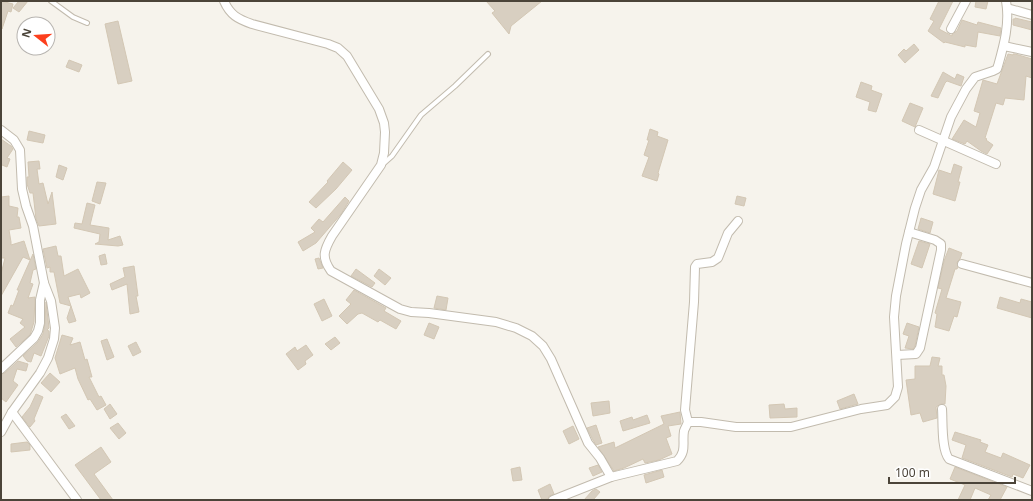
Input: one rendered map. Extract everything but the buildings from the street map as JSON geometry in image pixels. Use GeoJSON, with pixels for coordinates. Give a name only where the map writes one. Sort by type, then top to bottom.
{"type":"FeatureCollection","features":[{"type":"Feature","properties":{"kind":"street"},"geometry":{"type":"LineString","coordinates":[[224,1],[227,9],[241,20],[338,48],[347,56],[382,113],[385,132],[384,153],[381,165],[332,236],[327,246],[325,251],[325,261],[331,271],[400,309],[411,312],[429,312],[496,322],[516,328],[532,336],[543,346],[551,359],[588,443],[600,458],[611,477]]}},
{"type":"Feature","properties":{"kind":"street"},"geometry":{"type":"LineString","coordinates":[[951,29],[966,1]]}},
{"type":"Feature","properties":{"kind":"street"},"geometry":{"type":"LineString","coordinates":[[688,422],[701,422],[736,427],[791,427],[861,409],[887,405],[896,397],[898,387],[895,310],[909,232],[918,197],[934,167],[951,117],[966,89],[975,77],[997,69],[1004,46],[1007,4],[1032,15]]}},
{"type":"Feature","properties":{"kind":"street"},"geometry":{"type":"LineString","coordinates":[[1004,46],[1032,52]]}},
{"type":"Feature","properties":{"kind":"street"},"geometry":{"type":"LineString","coordinates":[[1,130],[14,140],[20,150],[22,189],[33,226],[44,283],[51,301],[55,321],[52,347],[48,358],[40,373],[12,412],[1,432]]}},
{"type":"Feature","properties":{"kind":"street"},"geometry":{"type":"LineString","coordinates":[[919,130],[996,164]]}},
{"type":"Feature","properties":{"kind":"street"},"geometry":{"type":"LineString","coordinates":[[553,500],[611,477],[678,462],[682,456],[684,448],[684,430],[688,422],[685,410],[696,267],[698,264],[712,262],[718,258],[728,233],[738,221]]}},
{"type":"Feature","properties":{"kind":"street"},"geometry":{"type":"LineString","coordinates":[[896,355],[916,354],[920,348],[942,250],[941,244],[935,240],[909,232]]}},
{"type":"Feature","properties":{"kind":"street"},"geometry":{"type":"LineString","coordinates":[[962,264],[1032,283]]}},
{"type":"Feature","properties":{"kind":"street"},"geometry":{"type":"LineString","coordinates":[[1,369],[34,338],[38,331],[40,323],[40,300],[44,283]]}},
{"type":"Feature","properties":{"kind":"street"},"geometry":{"type":"LineString","coordinates":[[942,409],[944,448],[946,456],[949,459],[1031,488]]}},
{"type":"Feature","properties":{"kind":"street"},"geometry":{"type":"LineString","coordinates":[[12,412],[78,500]]}},
{"type":"Feature","properties":{"kind":"lane"},"geometry":{"type":"LineString","coordinates":[[51,1],[73,17],[87,23]]}},
{"type":"Feature","properties":{"kind":"lane"},"geometry":{"type":"LineString","coordinates":[[381,165],[392,156],[421,115],[455,86],[488,54]]}}]}
